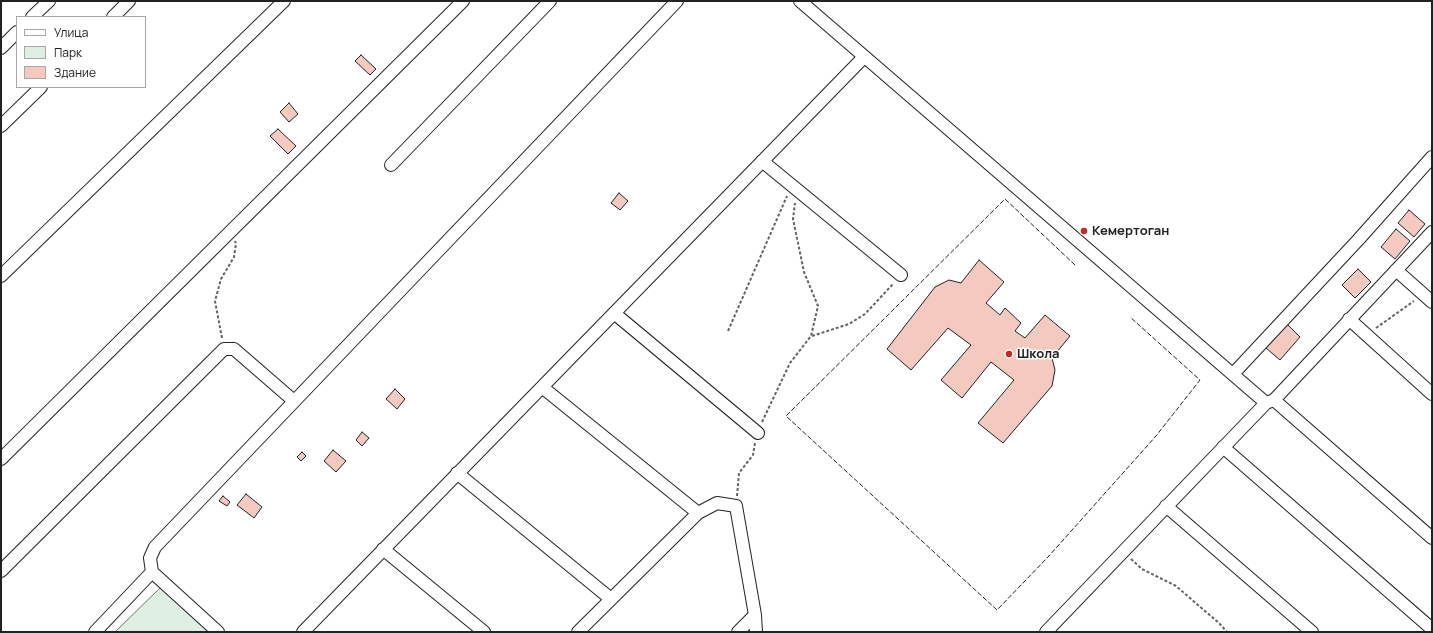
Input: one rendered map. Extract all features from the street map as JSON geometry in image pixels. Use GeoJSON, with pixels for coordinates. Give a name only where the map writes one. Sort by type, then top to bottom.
{"type":"FeatureCollection","features":[{"type":"Feature","properties":{"kind":"street"},"geometry":{"type":"LineString","coordinates":[[33,16],[48,1]]}},
{"type":"Feature","properties":{"kind":"street"},"geometry":{"type":"LineString","coordinates":[[114,16],[129,1]]}},
{"type":"Feature","properties":{"kind":"street"},"geometry":{"type":"LineString","coordinates":[[1,276],[284,1]]}},
{"type":"Feature","properties":{"kind":"street"},"geometry":{"type":"LineString","coordinates":[[1,459],[463,1]]}},
{"type":"Feature","properties":{"kind":"street"},"geometry":{"type":"LineString","coordinates":[[390,165],[550,1]]}},
{"type":"Feature","properties":{"kind":"street"},"geometry":{"type":"LineString","coordinates":[[218,632],[152,572],[150,558],[155,547],[677,1]]}},
{"type":"Feature","properties":{"kind":"street"},"geometry":{"type":"LineString","coordinates":[[800,1],[1233,374],[1270,401],[1432,538]]}},
{"type":"Feature","properties":{"kind":"street"},"geometry":{"type":"LineString","coordinates":[[1,48],[16,33]]}},
{"type":"Feature","properties":{"kind":"street"},"geometry":{"type":"LineString","coordinates":[[303,632],[864,57]]}},
{"type":"Feature","properties":{"kind":"street"},"geometry":{"type":"LineString","coordinates":[[1,126],[40,88]]}},
{"type":"Feature","properties":{"kind":"street"},"geometry":{"type":"LineString","coordinates":[[1233,374],[1359,239],[1432,157]]}},
{"type":"Feature","properties":{"kind":"street"},"geometry":{"type":"LineString","coordinates":[[762,161],[901,276]]}},
{"type":"Feature","properties":{"kind":"street"},"geometry":{"type":"LineString","coordinates":[[1046,632],[1432,232]]}},
{"type":"Feature","properties":{"kind":"street"},"geometry":{"type":"LineString","coordinates":[[1396,270],[1428,298]]}},
{"type":"Feature","properties":{"kind":"street"},"geometry":{"type":"LineString","coordinates":[[614,313],[758,432]]}},
{"type":"Feature","properties":{"kind":"street"},"geometry":{"type":"LineString","coordinates":[[1349,319],[1432,394]]}},
{"type":"Feature","properties":{"kind":"street"},"geometry":{"type":"LineString","coordinates":[[1,571],[224,349],[234,349],[294,401]]}},
{"type":"Feature","properties":{"kind":"street"},"geometry":{"type":"LineString","coordinates":[[542,386],[698,513]]}},
{"type":"Feature","properties":{"kind":"street"},"geometry":{"type":"LineString","coordinates":[[1223,447],[1432,629]]}},
{"type":"Feature","properties":{"kind":"street"},"geometry":{"type":"LineString","coordinates":[[457,473],[611,599]]}},
{"type":"Feature","properties":{"kind":"street"},"geometry":{"type":"LineString","coordinates":[[578,632],[698,513],[717,504],[736,506],[755,616],[756,632]]}},
{"type":"Feature","properties":{"kind":"street"},"geometry":{"type":"LineString","coordinates":[[1166,506],[1312,632]]}},
{"type":"Feature","properties":{"kind":"street"},"geometry":{"type":"LineString","coordinates":[[383,549],[484,632]]}},
{"type":"Feature","properties":{"kind":"street"},"geometry":{"type":"LineString","coordinates":[[95,632],[152,572]]}},
{"type":"Feature","properties":{"kind":"street"},"geometry":{"type":"LineString","coordinates":[[738,632],[755,616]]}},
{"type":"Feature","properties":{"kind":"path"},"geometry":{"type":"LineString","coordinates":[[728,331],[794,188]]}},
{"type":"Feature","properties":{"kind":"path"},"geometry":{"type":"LineString","coordinates":[[736,506],[739,473],[753,455],[758,432],[790,363],[811,336],[818,306],[804,272],[793,219],[794,188]]}},
{"type":"Feature","properties":{"kind":"path"},"geometry":{"type":"LineString","coordinates":[[224,349],[216,301],[221,279],[234,257],[236,244],[230,232]]}},
{"type":"Feature","properties":{"kind":"path"},"geometry":{"type":"LineString","coordinates":[[811,336],[849,324],[865,314],[901,276]]}},
{"type":"Feature","properties":{"kind":"path"},"geometry":{"type":"LineString","coordinates":[[1366,335],[1428,298]]}},
{"type":"Feature","properties":{"kind":"path"},"geometry":{"type":"LineString","coordinates":[[1123,552],[1142,569],[1176,586],[1219,623],[1227,632]]}},
{"type":"Feature","properties":{"kind":"green space"},"geometry":{"type":"Polygon","coordinates":[[[162,586],[209,632],[115,632],[162,586]]]}},
{"type":"Feature","properties":{"kind":"building"},"geometry":{"type":"Polygon","coordinates":[[[361,55],[376,69],[370,75],[355,61],[361,55]]]}},
{"type":"Feature","properties":{"kind":"building"},"geometry":{"type":"Polygon","coordinates":[[[289,103],[298,114],[289,122],[280,112],[289,103]]]}},
{"type":"Feature","properties":{"kind":"building"},"geometry":{"type":"Polygon","coordinates":[[[278,129],[296,146],[288,154],[270,136],[278,129]]]}},
{"type":"Feature","properties":{"kind":"building"},"geometry":{"type":"Polygon","coordinates":[[[619,193],[628,201],[620,210],[611,203],[619,193]]]}},
{"type":"Feature","properties":{"kind":"building"},"geometry":{"type":"Polygon","coordinates":[[[1409,210],[1425,224],[1414,237],[1398,223],[1409,210]]]}},
{"type":"Feature","properties":{"kind":"building"},"geometry":{"type":"Polygon","coordinates":[[[1396,229],[1410,241],[1395,259],[1381,247],[1396,229]]]}},
{"type":"Feature","properties":{"kind":"building","name":"Школа"},"geometry":{"type":"Polygon","coordinates":[[[979,260],[1004,282],[986,303],[1000,315],[1005,308],[1021,323],[1015,331],[1025,338],[1045,315],[1070,336],[1052,358],[1055,370],[1052,386],[1003,443],[978,423],[1014,380],[991,362],[962,398],[941,380],[971,345],[948,328],[911,370],[887,349],[935,287],[949,280],[961,283],[979,260]]]}},
{"type":"Feature","properties":{"kind":"building"},"geometry":{"type":"Polygon","coordinates":[[[1358,269],[1371,282],[1355,298],[1342,285],[1358,269]]]}},
{"type":"Feature","properties":{"kind":"building"},"geometry":{"type":"Polygon","coordinates":[[[1287,324],[1300,337],[1280,360],[1266,348],[1287,324]]]}},
{"type":"Feature","properties":{"kind":"building"},"geometry":{"type":"Polygon","coordinates":[[[395,389],[405,399],[397,409],[386,399],[395,389]]]}},
{"type":"Feature","properties":{"kind":"building"},"geometry":{"type":"Polygon","coordinates":[[[362,432],[369,438],[362,446],[356,440],[362,432]]]}},
{"type":"Feature","properties":{"kind":"building"},"geometry":{"type":"Polygon","coordinates":[[[333,450],[346,461],[336,472],[324,461],[333,450]]]}},
{"type":"Feature","properties":{"kind":"building"},"geometry":{"type":"Polygon","coordinates":[[[302,452],[306,456],[301,461],[297,457],[302,452]]]}},
{"type":"Feature","properties":{"kind":"building"},"geometry":{"type":"Polygon","coordinates":[[[246,494],[262,507],[254,518],[237,505],[246,494]]]}},
{"type":"Feature","properties":{"kind":"building"},"geometry":{"type":"Polygon","coordinates":[[[223,496],[230,502],[227,506],[219,501],[223,496]]]}},
{"type":"Feature","properties":{"kind":"fence"},"geometry":{"type":"LineString","coordinates":[[1075,265],[1005,199],[786,416],[997,610],[1048,557],[1156,436],[1200,380],[1130,317]]}},
{"type":"Feature","properties":{"kind":"place","name":"Кемертоган"},"geometry":{"type":"Point","coordinates":[1084,231]}},
{"type":"Feature","properties":{"kind":"place","name":"Школа"},"geometry":{"type":"Point","coordinates":[1009,354]}}]}
